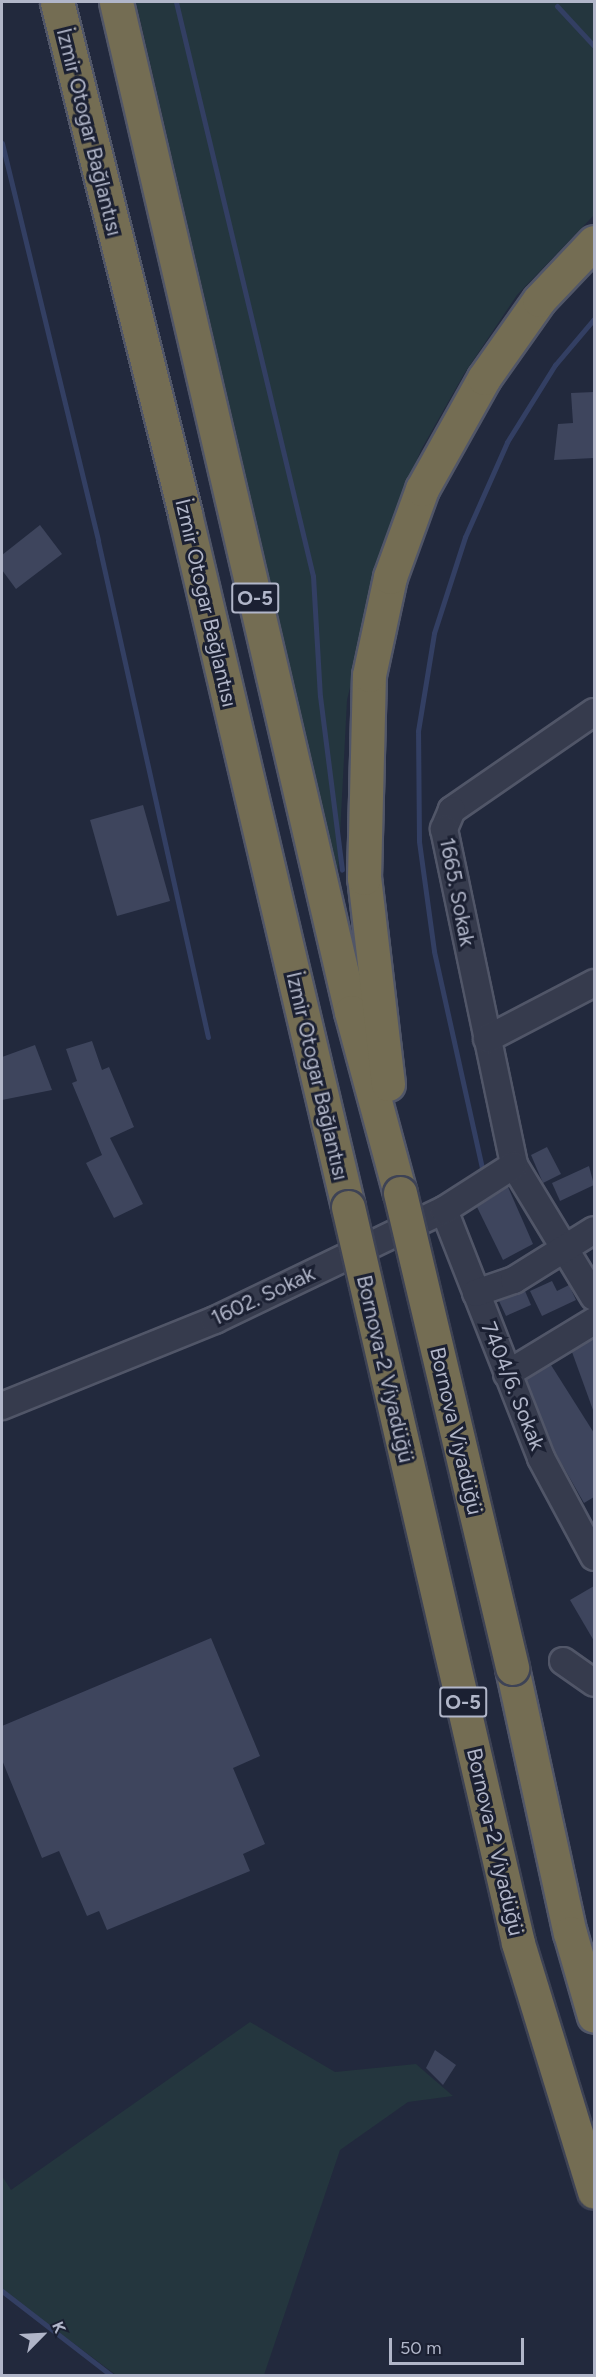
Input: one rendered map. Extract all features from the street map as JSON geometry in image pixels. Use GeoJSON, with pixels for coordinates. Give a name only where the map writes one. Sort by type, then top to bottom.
{"type":"FeatureCollection","features":[{"type":"Feature","properties":{"kind":"highway","name":"İzmir Otogar Bağlantısı"},"geometry":{"type":"LineString","coordinates":[[57,2],[185,514],[348,1207]]}},
{"type":"Feature","properties":{"kind":"highway","name":"O-5"},"geometry":{"type":"LineString","coordinates":[[116,2],[351,1012],[400,1193]]}},
{"type":"Feature","properties":{"kind":"highway"},"geometry":{"type":"LineString","coordinates":[[400,1193],[364,878],[369,675],[390,577],[422,489],[484,378],[539,300],[594,242]]}},
{"type":"Feature","properties":{"kind":"highway","name":"Bornova Viyadüğü"},"geometry":{"type":"LineString","coordinates":[[400,1193],[512,1668],[570,1933],[594,2016]]}},
{"type":"Feature","properties":{"kind":"highway","name":"Bornova-2 Viyadüğü"},"geometry":{"type":"LineString","coordinates":[[348,1207],[518,1943],[594,2192]]}},
{"type":"Feature","properties":{"kind":"street","name":"1665. Sokak"},"geometry":{"type":"LineString","coordinates":[[514,1165],[444,829],[452,810],[594,712]]}},
{"type":"Feature","properties":{"kind":"street"},"geometry":{"type":"LineString","coordinates":[[487,1039],[594,983]]}},
{"type":"Feature","properties":{"kind":"street"},"geometry":{"type":"LineString","coordinates":[[514,1165],[567,1247],[594,1297]]}},
{"type":"Feature","properties":{"kind":"street","name":"1602. Sokak"},"geometry":{"type":"LineString","coordinates":[[2,1406],[215,1320],[444,1210],[514,1165]]}},
{"type":"Feature","properties":{"kind":"street","name":"7404/6. Sokak"},"geometry":{"type":"LineString","coordinates":[[444,1210],[541,1458],[594,1557]]}},
{"type":"Feature","properties":{"kind":"street"},"geometry":{"type":"LineString","coordinates":[[476,1293],[514,1280],[594,1230]]}},
{"type":"Feature","properties":{"kind":"street"},"geometry":{"type":"LineString","coordinates":[[507,1374],[594,1321]]}},
{"type":"Feature","properties":{"kind":"street"},"geometry":{"type":"LineString","coordinates":[[563,1661],[594,1683]]}},
{"type":"Feature","properties":{"kind":"shaded area"},"geometry":{"type":"Polygon","coordinates":[[[136,2],[594,2],[594,215],[517,295],[464,374],[421,450],[387,533],[347,700],[338,874],[136,2]]]}},
{"type":"Feature","properties":{"kind":"shaded area"},"geometry":{"type":"Polygon","coordinates":[[[250,2022],[335,2072],[416,2064],[453,2096],[408,2102],[340,2150],[264,2375],[116,2375],[2,2290],[2,2176],[11,2190],[250,2022]]]}},
{"type":"Feature","properties":{"kind":"building"},"geometry":{"type":"Polygon","coordinates":[[[594,392],[594,458],[554,460],[558,424],[573,423],[571,393],[594,392]]]}},
{"type":"Feature","properties":{"kind":"building"},"geometry":{"type":"Polygon","coordinates":[[[40,525],[62,554],[16,589],[2,570],[2,555],[40,525]]]}},
{"type":"Feature","properties":{"kind":"building"},"geometry":{"type":"Polygon","coordinates":[[[143,805],[170,901],[117,916],[90,820],[143,805]]]}},
{"type":"Feature","properties":{"kind":"building"},"geometry":{"type":"Polygon","coordinates":[[[92,1041],[102,1070],[109,1067],[134,1127],[110,1138],[143,1204],[114,1218],[86,1163],[102,1155],[72,1083],[77,1081],[66,1049],[92,1041]]]}},
{"type":"Feature","properties":{"kind":"building"},"geometry":{"type":"Polygon","coordinates":[[[35,1045],[52,1090],[2,1100],[2,1057],[35,1045]]]}},
{"type":"Feature","properties":{"kind":"building"},"geometry":{"type":"Polygon","coordinates":[[[547,1147],[561,1174],[543,1183],[531,1155],[547,1147]]]}},
{"type":"Feature","properties":{"kind":"building"},"geometry":{"type":"Polygon","coordinates":[[[589,1166],[594,1185],[560,1201],[552,1183],[589,1166]]]}},
{"type":"Feature","properties":{"kind":"building"},"geometry":{"type":"Polygon","coordinates":[[[508,1187],[533,1244],[503,1260],[477,1207],[508,1187]]]}},
{"type":"Feature","properties":{"kind":"building"},"geometry":{"type":"Polygon","coordinates":[[[552,1281],[557,1291],[569,1285],[576,1300],[542,1316],[530,1291],[552,1281]]]}},
{"type":"Feature","properties":{"kind":"building"},"geometry":{"type":"Polygon","coordinates":[[[525,1291],[531,1305],[506,1316],[499,1301],[525,1291]]]}},
{"type":"Feature","properties":{"kind":"building"},"geometry":{"type":"Polygon","coordinates":[[[594,1338],[594,1410],[593,1410],[572,1352],[594,1338]]]}},
{"type":"Feature","properties":{"kind":"building"},"geometry":{"type":"Polygon","coordinates":[[[551,1365],[594,1433],[594,1497],[584,1503],[555,1452],[526,1380],[551,1365]]]}},
{"type":"Feature","properties":{"kind":"building"},"geometry":{"type":"Polygon","coordinates":[[[594,1586],[594,1641],[570,1600],[594,1586]]]}},
{"type":"Feature","properties":{"kind":"building"},"geometry":{"type":"Polygon","coordinates":[[[211,1638],[260,1756],[233,1768],[265,1844],[243,1854],[250,1871],[107,1930],[99,1911],[87,1916],[59,1851],[42,1858],[2,1760],[2,1726],[211,1638]]]}},
{"type":"Feature","properties":{"kind":"building"},"geometry":{"type":"Polygon","coordinates":[[[435,2050],[456,2065],[443,2085],[426,2068],[435,2050]]]}},
{"type":"Feature","properties":{"kind":"waterway"},"geometry":{"type":"LineString","coordinates":[[176,2],[313,576],[320,696],[342,870]]}},
{"type":"Feature","properties":{"kind":"waterway"},"geometry":{"type":"LineString","coordinates":[[557,6],[594,46]]}},
{"type":"Feature","properties":{"kind":"waterway"},"geometry":{"type":"LineString","coordinates":[[2,143],[98,541],[208,1037]]}},
{"type":"Feature","properties":{"kind":"waterway"},"geometry":{"type":"LineString","coordinates":[[482,1168],[434,951],[419,841],[418,731],[434,633],[465,537],[507,442],[555,365],[594,319]]}},
{"type":"Feature","properties":{"kind":"waterway"},"geometry":{"type":"LineString","coordinates":[[2,2291],[112,2376]]}}]}
